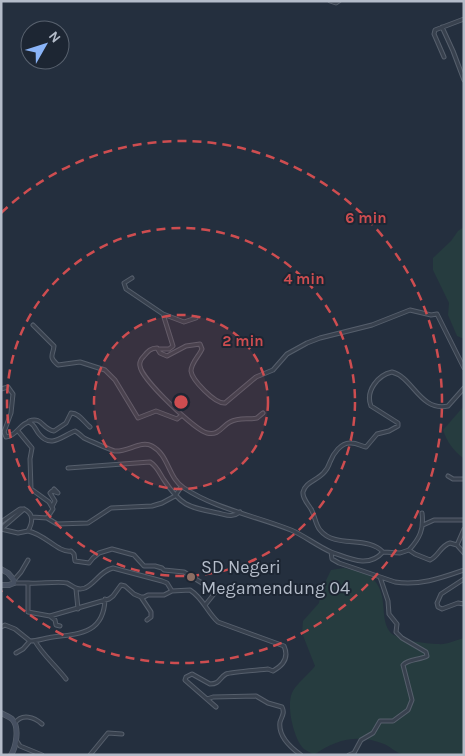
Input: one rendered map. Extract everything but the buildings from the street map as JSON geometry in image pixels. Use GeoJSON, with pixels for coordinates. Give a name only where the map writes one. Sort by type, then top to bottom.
{"type":"FeatureCollection","features":[{"type":"Feature","properties":{"kind":"street"},"geometry":{"type":"LineString","coordinates":[[330,1],[336,3],[339,1]]}},
{"type":"Feature","properties":{"kind":"street"},"geometry":{"type":"LineString","coordinates":[[444,57],[434,34],[436,30],[464,19]]}},
{"type":"Feature","properties":{"kind":"street"},"geometry":{"type":"LineString","coordinates":[[442,27],[464,80]]}},
{"type":"Feature","properties":{"kind":"street"},"geometry":{"type":"LineString","coordinates":[[132,278],[124,283],[126,290],[163,314],[184,322],[196,318]]}},
{"type":"Feature","properties":{"kind":"street"},"geometry":{"type":"LineString","coordinates":[[158,349],[167,356],[186,346],[200,344],[202,349],[194,362],[191,372],[206,392],[216,401],[223,404],[232,399],[256,377],[270,372],[290,352],[307,343],[372,325],[406,311],[414,310],[437,314],[440,317],[464,368]]}},
{"type":"Feature","properties":{"kind":"street"},"geometry":{"type":"LineString","coordinates":[[163,314],[173,346],[169,349],[152,348],[142,359],[140,366],[150,383],[182,415],[199,429],[211,434],[221,431],[230,422],[257,418],[263,413]]}},
{"type":"Feature","properties":{"kind":"street"},"geometry":{"type":"LineString","coordinates":[[33,325],[54,346],[51,354],[52,359],[58,365],[80,362],[107,372],[115,380],[138,418],[156,411],[176,419],[182,415]]}},
{"type":"Feature","properties":{"kind":"street"},"geometry":{"type":"LineString","coordinates":[[422,513],[423,525],[420,537],[409,550],[400,553],[383,552],[374,545],[346,542],[323,533],[317,526],[314,514],[303,496],[304,490],[307,484],[326,472],[332,457],[342,446],[353,443],[366,447],[377,434],[398,426],[398,423],[374,408],[370,402],[372,389],[379,378],[392,372],[400,374],[421,397],[438,407],[448,406],[464,388]]}},
{"type":"Feature","properties":{"kind":"street"},"geometry":{"type":"LineString","coordinates":[[1,389],[8,387],[13,394],[11,413],[4,434],[9,437],[18,431],[21,426],[34,419],[39,420],[45,427],[54,431],[66,423],[71,413],[78,415],[90,428]]}},
{"type":"Feature","properties":{"kind":"street"},"geometry":{"type":"LineString","coordinates":[[29,422],[40,436],[48,441],[59,440],[75,431],[87,440],[102,444],[113,451],[127,450],[144,444],[152,446],[163,455],[177,483],[209,500],[290,530],[331,552],[357,561],[375,560],[383,552]]}},
{"type":"Feature","properties":{"kind":"street"},"geometry":{"type":"LineString","coordinates":[[18,431],[32,448],[30,459],[31,490],[52,507]]}},
{"type":"Feature","properties":{"kind":"street"},"geometry":{"type":"LineString","coordinates":[[68,468],[150,462],[156,467],[175,496],[181,501],[202,510],[233,516],[240,512]]}},
{"type":"Feature","properties":{"kind":"street"},"geometry":{"type":"LineString","coordinates":[[448,476],[453,479],[464,479]]}},
{"type":"Feature","properties":{"kind":"street"},"geometry":{"type":"LineString","coordinates":[[32,517],[48,518],[58,524],[88,523],[111,508],[152,506],[175,496],[182,487]]}},
{"type":"Feature","properties":{"kind":"street"},"geometry":{"type":"LineString","coordinates":[[48,518],[55,501],[50,492],[58,493],[54,489]]}},
{"type":"Feature","properties":{"kind":"street"},"geometry":{"type":"LineString","coordinates":[[1,522],[20,509],[24,509],[32,517],[28,531]]}},
{"type":"Feature","properties":{"kind":"street"},"geometry":{"type":"LineString","coordinates":[[2,529],[24,509]]}},
{"type":"Feature","properties":{"kind":"street"},"geometry":{"type":"LineString","coordinates":[[423,525],[434,520],[464,520]]}},
{"type":"Feature","properties":{"kind":"street"},"geometry":{"type":"LineString","coordinates":[[2,529],[18,533],[28,531],[39,534],[57,547],[67,552],[71,551],[74,554],[75,561],[89,563],[99,553],[112,549],[134,555],[144,566],[155,566],[164,570],[184,572],[202,583],[214,594],[206,604]]}},
{"type":"Feature","properties":{"kind":"street"},"geometry":{"type":"LineString","coordinates":[[457,545],[464,529]]}},
{"type":"Feature","properties":{"kind":"street"},"geometry":{"type":"LineString","coordinates":[[409,550],[430,560],[446,544],[450,543],[457,545],[464,553]]}},
{"type":"Feature","properties":{"kind":"street"},"geometry":{"type":"LineString","coordinates":[[331,552],[332,559],[335,561],[404,584],[424,583],[464,570]]}},
{"type":"Feature","properties":{"kind":"street"},"geometry":{"type":"LineString","coordinates":[[1,585],[9,585],[14,582],[28,560]]}},
{"type":"Feature","properties":{"kind":"street"},"geometry":{"type":"LineString","coordinates":[[1,569],[14,582],[66,583],[76,589],[85,588],[106,569],[113,568],[162,581],[167,583],[172,591]]}},
{"type":"Feature","properties":{"kind":"street"},"geometry":{"type":"LineString","coordinates":[[349,755],[354,753],[361,740],[373,732],[380,721],[393,720],[408,710],[412,700],[403,665],[406,662],[419,660],[427,656],[426,652],[402,638],[396,632],[397,624],[389,614],[388,601],[380,577]]}},
{"type":"Feature","properties":{"kind":"street"},"geometry":{"type":"LineString","coordinates":[[464,579],[441,594],[437,603],[438,607],[442,609],[458,603],[464,604]]}},
{"type":"Feature","properties":{"kind":"street"},"geometry":{"type":"LineString","coordinates":[[28,583],[28,612],[50,616],[78,609],[112,597],[121,585],[141,597],[150,612],[151,618],[147,620]]}},
{"type":"Feature","properties":{"kind":"street"},"geometry":{"type":"LineString","coordinates":[[76,589],[78,609]]}},
{"type":"Feature","properties":{"kind":"street"},"geometry":{"type":"LineString","coordinates":[[141,597],[164,595],[172,591],[190,590],[206,604],[218,622],[280,643],[286,650],[286,659],[283,664],[273,670],[228,674],[219,682],[213,684],[192,674],[186,677],[185,680],[216,707]]}},
{"type":"Feature","properties":{"kind":"street"},"geometry":{"type":"LineString","coordinates":[[1,627],[6,625],[15,629],[30,641],[35,641],[39,638],[81,634],[91,630],[98,623],[105,608],[105,599]]}},
{"type":"Feature","properties":{"kind":"street"},"geometry":{"type":"LineString","coordinates":[[50,616],[55,620],[56,625],[60,626]]}},
{"type":"Feature","properties":{"kind":"street"},"geometry":{"type":"LineString","coordinates":[[16,653],[30,641]]}},
{"type":"Feature","properties":{"kind":"street"},"geometry":{"type":"LineString","coordinates":[[35,641],[66,679]]}},
{"type":"Feature","properties":{"kind":"street"},"geometry":{"type":"LineString","coordinates":[[206,699],[213,697],[256,696],[268,703],[282,707],[284,711],[281,721],[281,733],[292,749],[301,755]]}},
{"type":"Feature","properties":{"kind":"street"},"geometry":{"type":"LineString","coordinates":[[1,713],[11,718],[15,723],[15,739],[11,755]]}},
{"type":"Feature","properties":{"kind":"street"},"geometry":{"type":"LineString","coordinates":[[15,723],[22,717],[36,720],[42,724]]}},
{"type":"Feature","properties":{"kind":"street"},"geometry":{"type":"LineString","coordinates":[[90,755],[108,733],[122,734]]}},
{"type":"Feature","properties":{"kind":"street"},"geometry":{"type":"LineString","coordinates":[[15,739],[20,746],[42,755]]}},
{"type":"Feature","properties":{"kind":"green space"},"geometry":{"type":"Polygon","coordinates":[[[464,227],[464,339],[457,336],[448,315],[449,303],[433,270],[433,258],[464,227]]]}},
{"type":"Feature","properties":{"kind":"green space"},"geometry":{"type":"Polygon","coordinates":[[[464,406],[463,458],[451,446],[443,430],[464,406]]]}},
{"type":"Feature","properties":{"kind":"green space"},"geometry":{"type":"Polygon","coordinates":[[[344,568],[369,575],[376,582],[382,597],[387,626],[393,635],[412,641],[433,644],[444,644],[464,638],[464,755],[405,755],[384,744],[366,739],[339,742],[314,755],[300,745],[292,722],[290,699],[296,687],[315,666],[302,633],[303,621],[319,603],[321,591],[331,570],[344,568]]]}},
{"type":"Feature","properties":{"kind":"place","name":"SD Negeri Megamendung 04"},"geometry":{"type":"Point","coordinates":[191,577]}}]}
